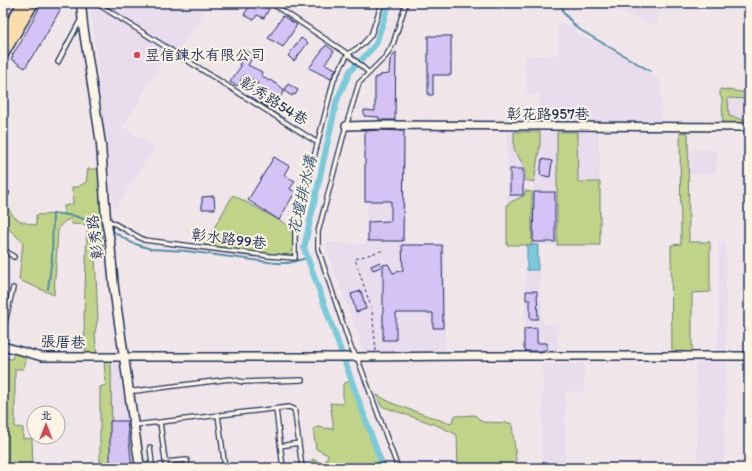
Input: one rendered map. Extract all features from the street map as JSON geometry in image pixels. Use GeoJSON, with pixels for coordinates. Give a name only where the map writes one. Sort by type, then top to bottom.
{"type":"FeatureCollection","features":[{"type":"Feature","properties":{"kind":"main road"},"geometry":{"type":"LineString","coordinates":[[3,37],[24,3]]}},
{"type":"Feature","properties":{"kind":"main road"},"geometry":{"type":"LineString","coordinates":[[3,54],[10,27],[32,3]]}},
{"type":"Feature","properties":{"kind":"street","name":"彰秀路"},"geometry":{"type":"LineString","coordinates":[[81,3],[101,144],[106,219],[110,242],[114,288],[139,467]]}},
{"type":"Feature","properties":{"kind":"street","name":"彰花路957巷"},"geometry":{"type":"LineString","coordinates":[[346,126],[749,127]]}},
{"type":"Feature","properties":{"kind":"street","name":"張厝巷"},"geometry":{"type":"LineString","coordinates":[[3,346],[42,357],[749,356]]}},
{"type":"Feature","properties":{"kind":"lane","name":"彰秀路54巷"},"geometry":{"type":"LineString","coordinates":[[96,3],[318,143]]}},
{"type":"Feature","properties":{"kind":"lane"},"geometry":{"type":"LineString","coordinates":[[270,3],[348,54],[369,73]]}},
{"type":"Feature","properties":{"kind":"lane","name":"彰水路99巷"},"geometry":{"type":"LineString","coordinates":[[106,219],[144,240],[295,258],[296,231],[334,79],[348,54],[362,45],[371,35],[382,3]]}},
{"type":"Feature","properties":{"kind":"lane"},"geometry":{"type":"LineString","coordinates":[[398,468],[357,357],[351,348],[318,249],[318,232],[359,83],[386,56],[393,44],[406,3]]}},
{"type":"Feature","properties":{"kind":"lane"},"geometry":{"type":"LineString","coordinates":[[58,62],[82,16]]}},
{"type":"Feature","properties":{"kind":"lane"},"geometry":{"type":"LineString","coordinates":[[3,200],[7,193]]}},
{"type":"Feature","properties":{"kind":"lane"},"geometry":{"type":"LineString","coordinates":[[3,250],[14,257]]}},
{"type":"Feature","properties":{"kind":"lane"},"geometry":{"type":"LineString","coordinates":[[3,331],[13,288]]}},
{"type":"Feature","properties":{"kind":"lane"},"geometry":{"type":"LineString","coordinates":[[128,390],[135,391],[230,379],[243,382],[302,380]]}},
{"type":"Feature","properties":{"kind":"lane"},"geometry":{"type":"LineString","coordinates":[[134,425],[289,407],[294,409],[302,468]]}},
{"type":"Feature","properties":{"kind":"lane"},"geometry":{"type":"LineString","coordinates":[[276,409],[283,468]]}},
{"type":"Feature","properties":{"kind":"lane"},"geometry":{"type":"LineString","coordinates":[[218,415],[225,468]]}},
{"type":"Feature","properties":{"kind":"lane"},"geometry":{"type":"LineString","coordinates":[[160,422],[166,468]]}},
{"type":"Feature","properties":{"kind":"lane"},"geometry":{"type":"LineString","coordinates":[[280,446],[299,444]]}},
{"type":"Feature","properties":{"kind":"lane"},"geometry":{"type":"LineString","coordinates":[[139,467],[153,466],[150,448]]}},
{"type":"Feature","properties":{"kind":"lane"},"geometry":{"type":"LineString","coordinates":[[165,462],[186,460],[188,468]]}},
{"type":"Feature","properties":{"kind":"path"},"geometry":{"type":"LineString","coordinates":[[377,357],[372,310],[355,259],[384,250]]}},
{"type":"Feature","properties":{"kind":"shaded area"},"geometry":{"type":"Polygon","coordinates":[[[90,3],[210,3],[177,53],[170,49],[123,127],[155,147],[114,210],[90,3]]]}},
{"type":"Feature","properties":{"kind":"shaded area"},"geometry":{"type":"Polygon","coordinates":[[[603,3],[662,3],[656,25],[602,6],[603,3]]]}},
{"type":"Feature","properties":{"kind":"shaded area"},"geometry":{"type":"Polygon","coordinates":[[[558,23],[575,28],[577,34],[614,52],[661,81],[661,126],[529,125],[530,114],[539,110],[540,95],[527,94],[524,57],[558,55],[558,23]]]}},
{"type":"Feature","properties":{"kind":"shaded area"},"geometry":{"type":"Polygon","coordinates":[[[728,98],[749,99],[749,125],[743,125],[744,120],[729,116],[728,98]]]}},
{"type":"Feature","properties":{"kind":"shaded area"},"geometry":{"type":"Polygon","coordinates":[[[368,132],[406,132],[405,244],[445,245],[445,355],[365,354],[327,252],[327,243],[366,244],[368,132]]]}},
{"type":"Feature","properties":{"kind":"shaded area"},"geometry":{"type":"Polygon","coordinates":[[[507,132],[514,132],[514,149],[525,168],[525,195],[507,204],[507,132]]]}},
{"type":"Feature","properties":{"kind":"shaded area"},"geometry":{"type":"Polygon","coordinates":[[[540,132],[557,132],[557,245],[532,245],[532,192],[540,144],[540,132]]]}},
{"type":"Feature","properties":{"kind":"shaded area"},"geometry":{"type":"Polygon","coordinates":[[[577,132],[599,132],[600,182],[577,182],[577,132]]]}},
{"type":"Feature","properties":{"kind":"shaded area"},"geometry":{"type":"Polygon","coordinates":[[[688,150],[717,150],[716,173],[688,174],[688,150]]]}},
{"type":"Feature","properties":{"kind":"shaded area"},"geometry":{"type":"Polygon","coordinates":[[[718,242],[726,242],[726,356],[718,356],[718,242]]]}},
{"type":"Feature","properties":{"kind":"shaded area"},"geometry":{"type":"Polygon","coordinates":[[[526,270],[540,270],[539,300],[542,300],[542,324],[558,324],[557,357],[524,356],[526,270]]]}},
{"type":"Feature","properties":{"kind":"shaded area"},"geometry":{"type":"Polygon","coordinates":[[[111,362],[123,363],[138,468],[112,468],[111,362]]]}},
{"type":"Feature","properties":{"kind":"shaded area"},"geometry":{"type":"Polygon","coordinates":[[[726,362],[724,468],[697,468],[696,363],[726,362]]]}},
{"type":"Feature","properties":{"kind":"shaded area"},"geometry":{"type":"Polygon","coordinates":[[[543,364],[584,364],[584,392],[565,391],[565,468],[542,468],[543,364]]]}},
{"type":"Feature","properties":{"kind":"green space"},"geometry":{"type":"Polygon","coordinates":[[[720,89],[749,93],[749,99],[728,98],[729,116],[744,120],[743,125],[723,126],[720,89]]]}},
{"type":"Feature","properties":{"kind":"green space"},"geometry":{"type":"Polygon","coordinates":[[[514,132],[540,132],[540,144],[534,182],[525,180],[525,168],[514,149],[514,132]]]}},
{"type":"Feature","properties":{"kind":"green space"},"geometry":{"type":"Polygon","coordinates":[[[557,132],[577,132],[578,182],[600,182],[600,245],[557,245],[557,132]]]}},
{"type":"Feature","properties":{"kind":"green space"},"geometry":{"type":"Polygon","coordinates":[[[688,132],[689,242],[710,242],[710,292],[692,293],[692,355],[672,356],[671,245],[681,244],[680,133],[688,132]]]}},
{"type":"Feature","properties":{"kind":"green space"},"geometry":{"type":"Polygon","coordinates":[[[88,169],[100,169],[108,232],[90,225],[72,224],[71,219],[67,220],[58,230],[54,295],[19,280],[23,242],[3,224],[3,206],[5,204],[12,214],[21,221],[36,225],[36,215],[64,214],[64,206],[73,204],[72,187],[78,187],[86,182],[88,169]]]}},
{"type":"Feature","properties":{"kind":"green space"},"geometry":{"type":"Polygon","coordinates":[[[525,191],[532,192],[532,245],[507,245],[507,204],[525,195],[525,191]]]}},
{"type":"Feature","properties":{"kind":"green space"},"geometry":{"type":"Polygon","coordinates":[[[233,195],[297,230],[294,252],[289,256],[203,247],[233,195]]]}},
{"type":"Feature","properties":{"kind":"green space"},"geometry":{"type":"Polygon","coordinates":[[[94,230],[102,234],[104,253],[95,255],[98,318],[95,332],[97,356],[88,356],[85,351],[84,316],[87,231],[94,230]]]}},
{"type":"Feature","properties":{"kind":"green space"},"geometry":{"type":"Polygon","coordinates":[[[14,352],[25,356],[26,362],[23,369],[15,369],[15,427],[23,428],[23,439],[26,439],[26,445],[32,445],[33,468],[3,468],[3,354],[6,358],[12,359],[14,352]]]}},
{"type":"Feature","properties":{"kind":"green space"},"geometry":{"type":"Polygon","coordinates":[[[104,362],[111,362],[112,468],[100,468],[100,387],[106,385],[104,362]]]}},
{"type":"Feature","properties":{"kind":"green space"},"geometry":{"type":"Polygon","coordinates":[[[352,380],[386,468],[312,468],[312,459],[324,464],[328,455],[316,449],[313,429],[318,427],[333,429],[330,403],[343,404],[343,384],[352,380]]]}},
{"type":"Feature","properties":{"kind":"green space"},"geometry":{"type":"Polygon","coordinates":[[[377,395],[394,404],[451,424],[455,416],[475,415],[482,422],[512,424],[517,468],[458,468],[457,435],[439,426],[381,406],[377,395]]]}},
{"type":"Feature","properties":{"kind":"water"},"geometry":{"type":"Polygon","coordinates":[[[527,245],[538,245],[538,270],[527,270],[527,245]]]}},
{"type":"Feature","properties":{"kind":"building"},"geometry":{"type":"Polygon","coordinates":[[[42,3],[64,3],[37,51],[25,68],[11,59],[13,56],[12,55],[21,42],[42,3]]]}},
{"type":"Feature","properties":{"kind":"building"},"geometry":{"type":"Polygon","coordinates":[[[251,3],[259,3],[269,9],[264,18],[257,15],[254,20],[244,15],[251,3]]]}},
{"type":"Feature","properties":{"kind":"building"},"geometry":{"type":"Polygon","coordinates":[[[283,16],[297,25],[283,47],[268,38],[283,16]]]}},
{"type":"Feature","properties":{"kind":"building"},"geometry":{"type":"Polygon","coordinates":[[[428,36],[451,36],[451,75],[433,75],[433,95],[428,95],[428,36]]]}},
{"type":"Feature","properties":{"kind":"building"},"geometry":{"type":"Polygon","coordinates":[[[301,38],[308,43],[294,61],[288,56],[301,38]]]}},
{"type":"Feature","properties":{"kind":"building"},"geometry":{"type":"Polygon","coordinates":[[[326,45],[334,51],[325,64],[336,69],[331,79],[309,68],[326,45]]]}},
{"type":"Feature","properties":{"kind":"building"},"geometry":{"type":"Polygon","coordinates":[[[247,51],[254,55],[248,65],[262,72],[261,75],[285,90],[288,84],[298,90],[295,95],[293,94],[292,96],[284,91],[272,110],[251,97],[258,83],[244,75],[237,86],[230,82],[241,66],[239,65],[247,51]]]}},
{"type":"Feature","properties":{"kind":"building"},"geometry":{"type":"Polygon","coordinates":[[[396,52],[395,120],[379,120],[379,117],[364,116],[364,110],[375,111],[375,77],[389,74],[390,60],[396,52]]]}},
{"type":"Feature","properties":{"kind":"building"},"geometry":{"type":"Polygon","coordinates":[[[365,131],[404,131],[403,241],[368,241],[368,222],[391,221],[391,201],[365,201],[365,131]]]}},
{"type":"Feature","properties":{"kind":"building"},"geometry":{"type":"Polygon","coordinates":[[[274,157],[289,166],[284,175],[295,181],[290,189],[295,192],[279,220],[248,200],[274,157]]]}},
{"type":"Feature","properties":{"kind":"building"},"geometry":{"type":"Polygon","coordinates":[[[542,159],[552,161],[550,177],[540,175],[542,159]]]}},
{"type":"Feature","properties":{"kind":"building"},"geometry":{"type":"Polygon","coordinates":[[[510,169],[523,169],[523,195],[510,195],[510,169]]]}},
{"type":"Feature","properties":{"kind":"building"},"geometry":{"type":"Polygon","coordinates":[[[534,192],[555,192],[555,242],[533,242],[534,192]]]}},
{"type":"Feature","properties":{"kind":"building"},"geometry":{"type":"Polygon","coordinates":[[[214,196],[215,209],[202,209],[202,197],[214,196]]]}},
{"type":"Feature","properties":{"kind":"building"},"geometry":{"type":"Polygon","coordinates":[[[402,245],[442,245],[443,328],[433,328],[433,313],[396,313],[396,340],[383,340],[383,265],[388,264],[393,273],[403,270],[402,245]]]}},
{"type":"Feature","properties":{"kind":"building"},"geometry":{"type":"Polygon","coordinates":[[[380,262],[381,267],[373,270],[371,266],[380,262]]]}},
{"type":"Feature","properties":{"kind":"building"},"geometry":{"type":"Polygon","coordinates":[[[361,291],[366,309],[356,312],[351,294],[361,291]]]}},
{"type":"Feature","properties":{"kind":"building"},"geometry":{"type":"Polygon","coordinates":[[[526,291],[537,291],[538,319],[530,319],[530,300],[526,300],[526,291]]]}},
{"type":"Feature","properties":{"kind":"building"},"geometry":{"type":"Polygon","coordinates":[[[537,328],[537,343],[547,343],[547,350],[526,351],[524,348],[524,329],[537,328]]]}},
{"type":"Feature","properties":{"kind":"building"},"geometry":{"type":"Polygon","coordinates":[[[110,421],[127,421],[132,468],[110,468],[110,421]]]}},
{"type":"Feature","properties":{"kind":"waterway","name":"花壇排水溝"},"geometry":{"type":"LineString","coordinates":[[383,468],[304,248],[337,100],[350,71],[376,44],[389,3]]}},
{"type":"Feature","properties":{"kind":"waterway"},"geometry":{"type":"LineString","coordinates":[[562,3],[563,12],[577,28],[650,71]]}},
{"type":"Feature","properties":{"kind":"waterway"},"geometry":{"type":"LineString","coordinates":[[48,289],[52,258],[53,213],[75,216],[105,227]]}},
{"type":"Feature","properties":{"kind":"waterway"},"geometry":{"type":"LineString","coordinates":[[111,230],[132,243],[151,249],[186,251],[276,263],[288,263],[307,258]]}},
{"type":"Feature","properties":{"kind":"place","name":"昱信鍊水有限公司"},"geometry":{"type":"Point","coordinates":[137,55]}}]}
